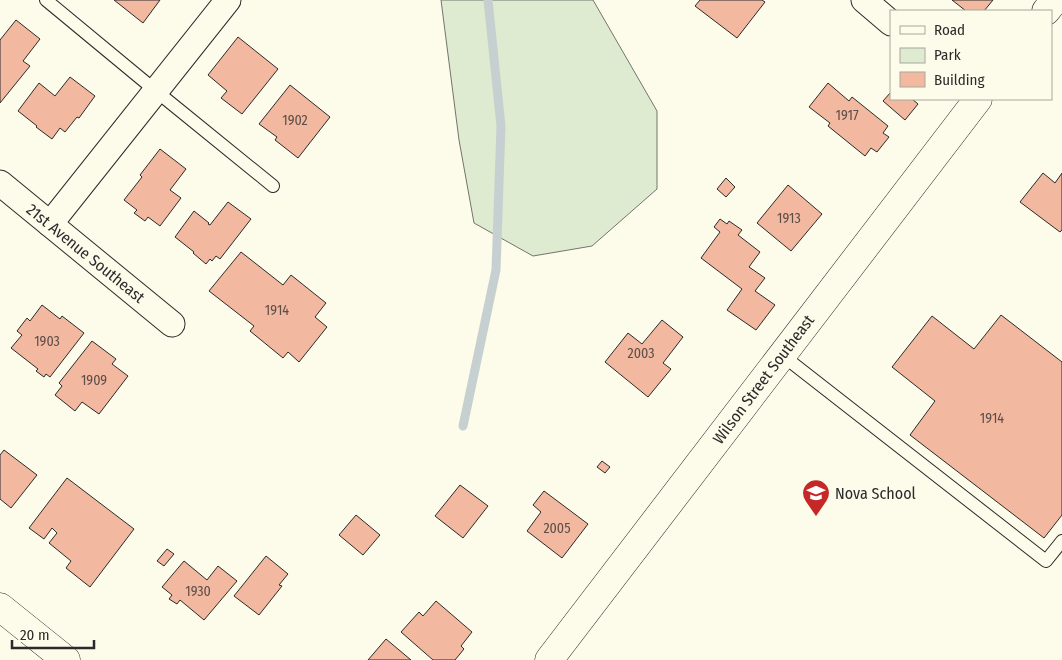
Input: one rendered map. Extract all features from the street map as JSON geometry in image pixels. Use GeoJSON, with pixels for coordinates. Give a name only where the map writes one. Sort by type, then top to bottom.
{"type":"FeatureCollection","features":[{"type":"Feature","properties":{"kind":"street"},"geometry":{"type":"LineString","coordinates":[[50,224],[228,0]]}},
{"type":"Feature","properties":{"kind":"street"},"geometry":{"type":"LineString","coordinates":[[864,0],[890,22]]}},
{"type":"Feature","properties":{"kind":"street"},"geometry":{"type":"LineString","coordinates":[[1047,10],[1055,0]]}},
{"type":"Feature","properties":{"kind":"street","name":"Wilson Street Southeast"},"geometry":{"type":"LineString","coordinates":[[549,660],[977,100]]}},
{"type":"Feature","properties":{"kind":"street","name":"21st Avenue Southeast"},"geometry":{"type":"LineString","coordinates":[[0,182],[172,324]]}},
{"type":"Feature","properties":{"kind":"street"},"geometry":{"type":"LineString","coordinates":[[0,607],[66,660]]}},
{"type":"Feature","properties":{"kind":"lane"},"geometry":{"type":"LineString","coordinates":[[46,0],[273,186]]}},
{"type":"Feature","properties":{"kind":"lane"},"geometry":{"type":"LineString","coordinates":[[782,355],[1046,561],[1062,540]]}},
{"type":"Feature","properties":{"kind":"green space"},"geometry":{"type":"Polygon","coordinates":[[[441,0],[593,0],[657,111],[657,189],[592,246],[533,256],[474,223],[459,140],[441,0]]]}},
{"type":"Feature","properties":{"kind":"building"},"geometry":{"type":"Polygon","coordinates":[[[114,0],[160,0],[143,23],[114,0]]]}},
{"type":"Feature","properties":{"kind":"building"},"geometry":{"type":"Polygon","coordinates":[[[700,0],[762,0],[765,2],[737,38],[695,6],[700,0]]]}},
{"type":"Feature","properties":{"kind":"building"},"geometry":{"type":"Polygon","coordinates":[[[952,0],[993,0],[985,10],[965,10],[952,0]]]}},
{"type":"Feature","properties":{"kind":"building"},"geometry":{"type":"Polygon","coordinates":[[[16,20],[40,39],[23,61],[30,66],[0,103],[0,40],[16,20]]]}},
{"type":"Feature","properties":{"kind":"building"},"geometry":{"type":"Polygon","coordinates":[[[238,37],[278,69],[242,114],[221,98],[227,91],[208,75],[238,37]]]}},
{"type":"Feature","properties":{"kind":"building"},"geometry":{"type":"Polygon","coordinates":[[[70,77],[95,96],[79,118],[77,117],[65,132],[60,128],[52,139],[18,111],[39,83],[55,96],[70,77]]]}},
{"type":"Feature","properties":{"kind":"building"},"geometry":{"type":"Polygon","coordinates":[[[828,83],[849,101],[852,97],[888,126],[883,133],[889,137],[877,152],[871,148],[865,156],[828,126],[830,123],[809,107],[828,83]]]}},
{"type":"Feature","properties":{"kind":"building"},"geometry":{"type":"Polygon","coordinates":[[[290,85],[330,117],[298,158],[275,140],[277,137],[259,124],[290,85]]]}},
{"type":"Feature","properties":{"kind":"building"},"geometry":{"type":"Polygon","coordinates":[[[890,93],[890,100],[913,100],[918,104],[905,120],[883,101],[890,93]]]}},
{"type":"Feature","properties":{"kind":"building"},"geometry":{"type":"Polygon","coordinates":[[[160,149],[186,169],[170,190],[181,198],[160,226],[148,217],[145,221],[134,213],[137,210],[124,200],[160,149]]]}},
{"type":"Feature","properties":{"kind":"building"},"geometry":{"type":"Polygon","coordinates":[[[1043,173],[1055,183],[1062,173],[1062,230],[1060,232],[1020,202],[1043,173]]]}},
{"type":"Feature","properties":{"kind":"building"},"geometry":{"type":"Polygon","coordinates":[[[726,178],[735,187],[726,197],[717,189],[726,178]]]}},
{"type":"Feature","properties":{"kind":"building"},"geometry":{"type":"Polygon","coordinates":[[[788,185],[822,214],[791,251],[757,223],[788,185]]]}},
{"type":"Feature","properties":{"kind":"building"},"geometry":{"type":"Polygon","coordinates":[[[228,202],[251,219],[220,259],[216,256],[206,264],[175,237],[194,211],[210,225],[228,202]]]}},
{"type":"Feature","properties":{"kind":"building"},"geometry":{"type":"Polygon","coordinates":[[[720,219],[727,224],[729,221],[742,230],[738,235],[760,252],[749,267],[765,278],[755,291],[775,305],[756,330],[727,310],[742,289],[701,258],[720,232],[714,227],[720,219]]]}},
{"type":"Feature","properties":{"kind":"building"},"geometry":{"type":"Polygon","coordinates":[[[241,252],[283,285],[291,275],[326,303],[315,317],[327,327],[299,362],[288,352],[283,358],[250,331],[254,326],[209,291],[241,252]]]}},
{"type":"Feature","properties":{"kind":"building"},"geometry":{"type":"Polygon","coordinates":[[[42,305],[60,319],[62,316],[84,333],[50,377],[46,374],[44,377],[36,371],[38,369],[11,348],[22,335],[17,331],[27,318],[30,321],[42,305]]]}},
{"type":"Feature","properties":{"kind":"building"},"geometry":{"type":"Polygon","coordinates":[[[1001,315],[1062,362],[1062,515],[1044,538],[910,435],[935,401],[892,367],[932,316],[974,349],[1001,315]]]}},
{"type":"Feature","properties":{"kind":"building"},"geometry":{"type":"Polygon","coordinates":[[[662,320],[683,337],[663,363],[671,369],[648,397],[605,362],[628,333],[642,344],[662,320]]]}},
{"type":"Feature","properties":{"kind":"building"},"geometry":{"type":"Polygon","coordinates":[[[92,341],[116,359],[112,364],[128,376],[99,414],[82,402],[75,411],[55,395],[62,386],[59,383],[92,341]]]}},
{"type":"Feature","properties":{"kind":"building"},"geometry":{"type":"Polygon","coordinates":[[[4,450],[37,475],[11,508],[0,499],[0,455],[4,450]]]}},
{"type":"Feature","properties":{"kind":"building"},"geometry":{"type":"Polygon","coordinates":[[[602,461],[610,467],[605,473],[597,467],[602,461]]]}},
{"type":"Feature","properties":{"kind":"building"},"geometry":{"type":"Polygon","coordinates":[[[67,478],[134,529],[90,587],[66,568],[71,561],[49,543],[57,533],[52,528],[44,539],[29,528],[67,478]]]}},
{"type":"Feature","properties":{"kind":"building"},"geometry":{"type":"Polygon","coordinates":[[[460,485],[488,506],[463,538],[435,516],[460,485]]]}},
{"type":"Feature","properties":{"kind":"building"},"geometry":{"type":"Polygon","coordinates":[[[544,491],[588,524],[562,558],[527,531],[541,512],[533,505],[544,491]]]}},
{"type":"Feature","properties":{"kind":"building"},"geometry":{"type":"Polygon","coordinates":[[[356,515],[380,535],[363,555],[339,535],[356,515]]]}},
{"type":"Feature","properties":{"kind":"building"},"geometry":{"type":"Polygon","coordinates":[[[167,549],[174,554],[164,566],[157,561],[167,549]]]}},
{"type":"Feature","properties":{"kind":"building"},"geometry":{"type":"Polygon","coordinates":[[[266,556],[288,574],[279,585],[282,586],[259,615],[234,596],[266,556]]]}},
{"type":"Feature","properties":{"kind":"building"},"geometry":{"type":"Polygon","coordinates":[[[184,561],[207,580],[218,566],[237,581],[204,620],[180,600],[177,604],[169,599],[172,595],[162,587],[184,561]]]}},
{"type":"Feature","properties":{"kind":"building"},"geometry":{"type":"Polygon","coordinates":[[[436,601],[472,632],[461,646],[464,649],[455,660],[433,660],[401,632],[419,612],[423,616],[436,601]]]}},
{"type":"Feature","properties":{"kind":"building"},"geometry":{"type":"Polygon","coordinates":[[[386,639],[411,660],[368,660],[386,639]]]}},
{"type":"Feature","properties":{"kind":"waterway"},"geometry":{"type":"LineString","coordinates":[[463,426],[496,270],[501,126],[488,0]]}},
{"type":"Feature","properties":{"kind":"place","name":"Nova School"},"geometry":{"type":"Point","coordinates":[816,517]}}]}
